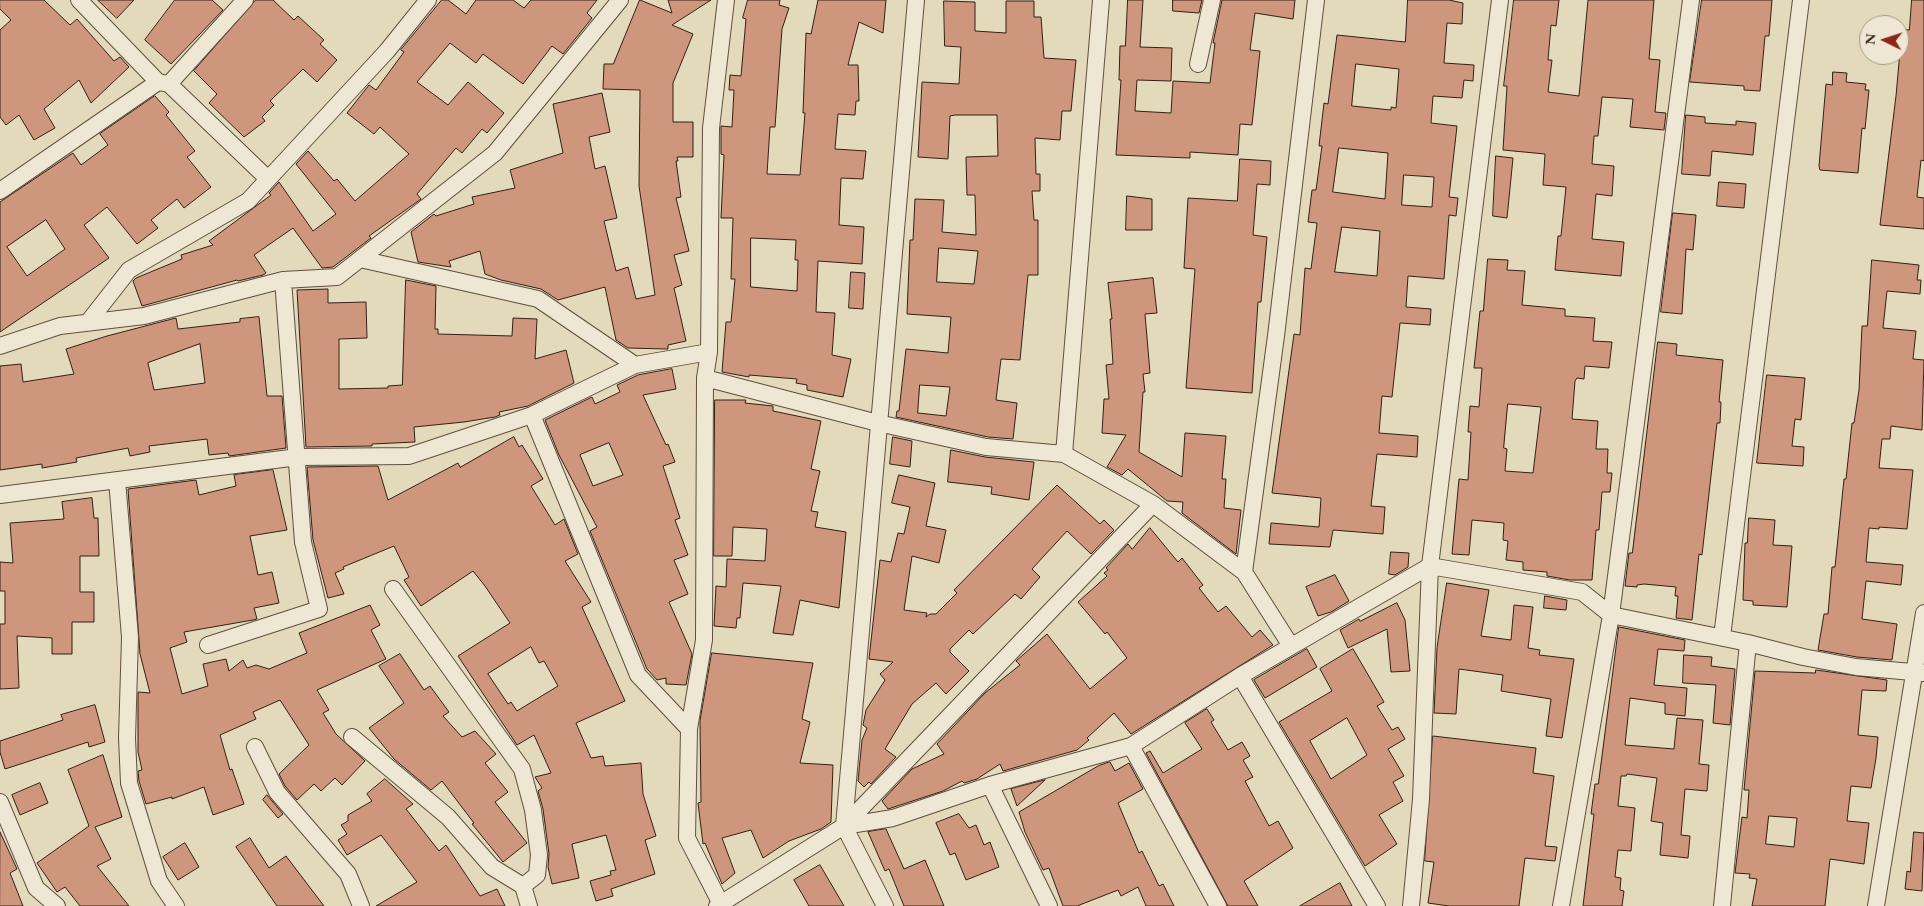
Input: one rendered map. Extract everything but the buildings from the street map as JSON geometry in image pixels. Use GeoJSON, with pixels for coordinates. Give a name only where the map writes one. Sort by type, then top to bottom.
{"type":"FeatureCollection","features":[{"type":"Feature","properties":{"kind":"street"},"geometry":{"type":"LineString","coordinates":[[0,191],[164,83],[245,0]]}},
{"type":"Feature","properties":{"kind":"street"},"geometry":{"type":"LineString","coordinates":[[90,321],[129,270],[248,201],[387,51],[428,0]]}},
{"type":"Feature","properties":{"kind":"street"},"geometry":{"type":"LineString","coordinates":[[0,346],[60,326],[144,316],[283,280],[337,277],[495,153],[620,0]]}},
{"type":"Feature","properties":{"kind":"street"},"geometry":{"type":"LineString","coordinates":[[726,0],[711,128],[709,352],[705,378],[704,640],[690,729],[687,838],[720,905],[844,826],[1153,504]]}},
{"type":"Feature","properties":{"kind":"street"},"geometry":{"type":"LineString","coordinates":[[885,906],[844,826],[916,0]]}},
{"type":"Feature","properties":{"kind":"street"},"geometry":{"type":"LineString","coordinates":[[1064,454],[1101,0]]}},
{"type":"Feature","properties":{"kind":"street"},"geometry":{"type":"LineString","coordinates":[[1198,64],[1212,0]]}},
{"type":"Feature","properties":{"kind":"street"},"geometry":{"type":"LineString","coordinates":[[1244,572],[1276,336],[1316,0]]}},
{"type":"Feature","properties":{"kind":"street"},"geometry":{"type":"LineString","coordinates":[[1411,906],[1421,799],[1430,566],[1500,0]]}},
{"type":"Feature","properties":{"kind":"street"},"geometry":{"type":"LineString","coordinates":[[1561,906],[1611,615],[1691,0]]}},
{"type":"Feature","properties":{"kind":"street"},"geometry":{"type":"LineString","coordinates":[[1722,638],[1801,0]]}},
{"type":"Feature","properties":{"kind":"street"},"geometry":{"type":"LineString","coordinates":[[82,1],[164,83],[268,179]]}},
{"type":"Feature","properties":{"kind":"street"},"geometry":{"type":"LineString","coordinates":[[360,259],[538,300],[635,365]]}},
{"type":"Feature","properties":{"kind":"street"},"geometry":{"type":"LineString","coordinates":[[208,646],[320,609],[304,542],[283,280]]}},
{"type":"Feature","properties":{"kind":"street"},"geometry":{"type":"LineString","coordinates":[[0,495],[298,457],[409,456],[532,415],[635,365],[709,352]]}},
{"type":"Feature","properties":{"kind":"street"},"geometry":{"type":"LineString","coordinates":[[705,378],[878,423],[986,447],[1064,454],[1153,504],[1244,572],[1291,646]]}},
{"type":"Feature","properties":{"kind":"street"},"geometry":{"type":"LineString","coordinates":[[532,415],[638,675],[690,729]]}},
{"type":"Feature","properties":{"kind":"street"},"geometry":{"type":"LineString","coordinates":[[117,480],[130,637],[127,738],[129,783],[159,881],[176,906]]}},
{"type":"Feature","properties":{"kind":"street"},"geometry":{"type":"LineString","coordinates":[[844,826],[893,818],[990,784],[1131,746],[1240,676],[1430,566],[1582,592],[1611,615],[1748,642],[1803,657],[1856,667],[1920,673]]}},
{"type":"Feature","properties":{"kind":"street"},"geometry":{"type":"LineString","coordinates":[[393,589],[522,769],[533,810],[539,854],[537,875],[523,886]]}},
{"type":"Feature","properties":{"kind":"street"},"geometry":{"type":"LineString","coordinates":[[1876,906],[1920,673],[1924,614]]}},
{"type":"Feature","properties":{"kind":"street"},"geometry":{"type":"LineString","coordinates":[[1722,906],[1748,642]]}},
{"type":"Feature","properties":{"kind":"street"},"geometry":{"type":"LineString","coordinates":[[1240,676],[1377,906]]}},
{"type":"Feature","properties":{"kind":"street"},"geometry":{"type":"LineString","coordinates":[[352,737],[448,817],[492,867],[523,886],[529,906]]}},
{"type":"Feature","properties":{"kind":"street"},"geometry":{"type":"LineString","coordinates":[[1131,746],[1218,906]]}},
{"type":"Feature","properties":{"kind":"street"},"geometry":{"type":"LineString","coordinates":[[255,747],[277,792],[348,874],[361,906]]}},
{"type":"Feature","properties":{"kind":"street"},"geometry":{"type":"LineString","coordinates":[[990,784],[1049,906]]}},
{"type":"Feature","properties":{"kind":"street"},"geometry":{"type":"LineString","coordinates":[[0,802],[36,888],[57,906]]}}]}
